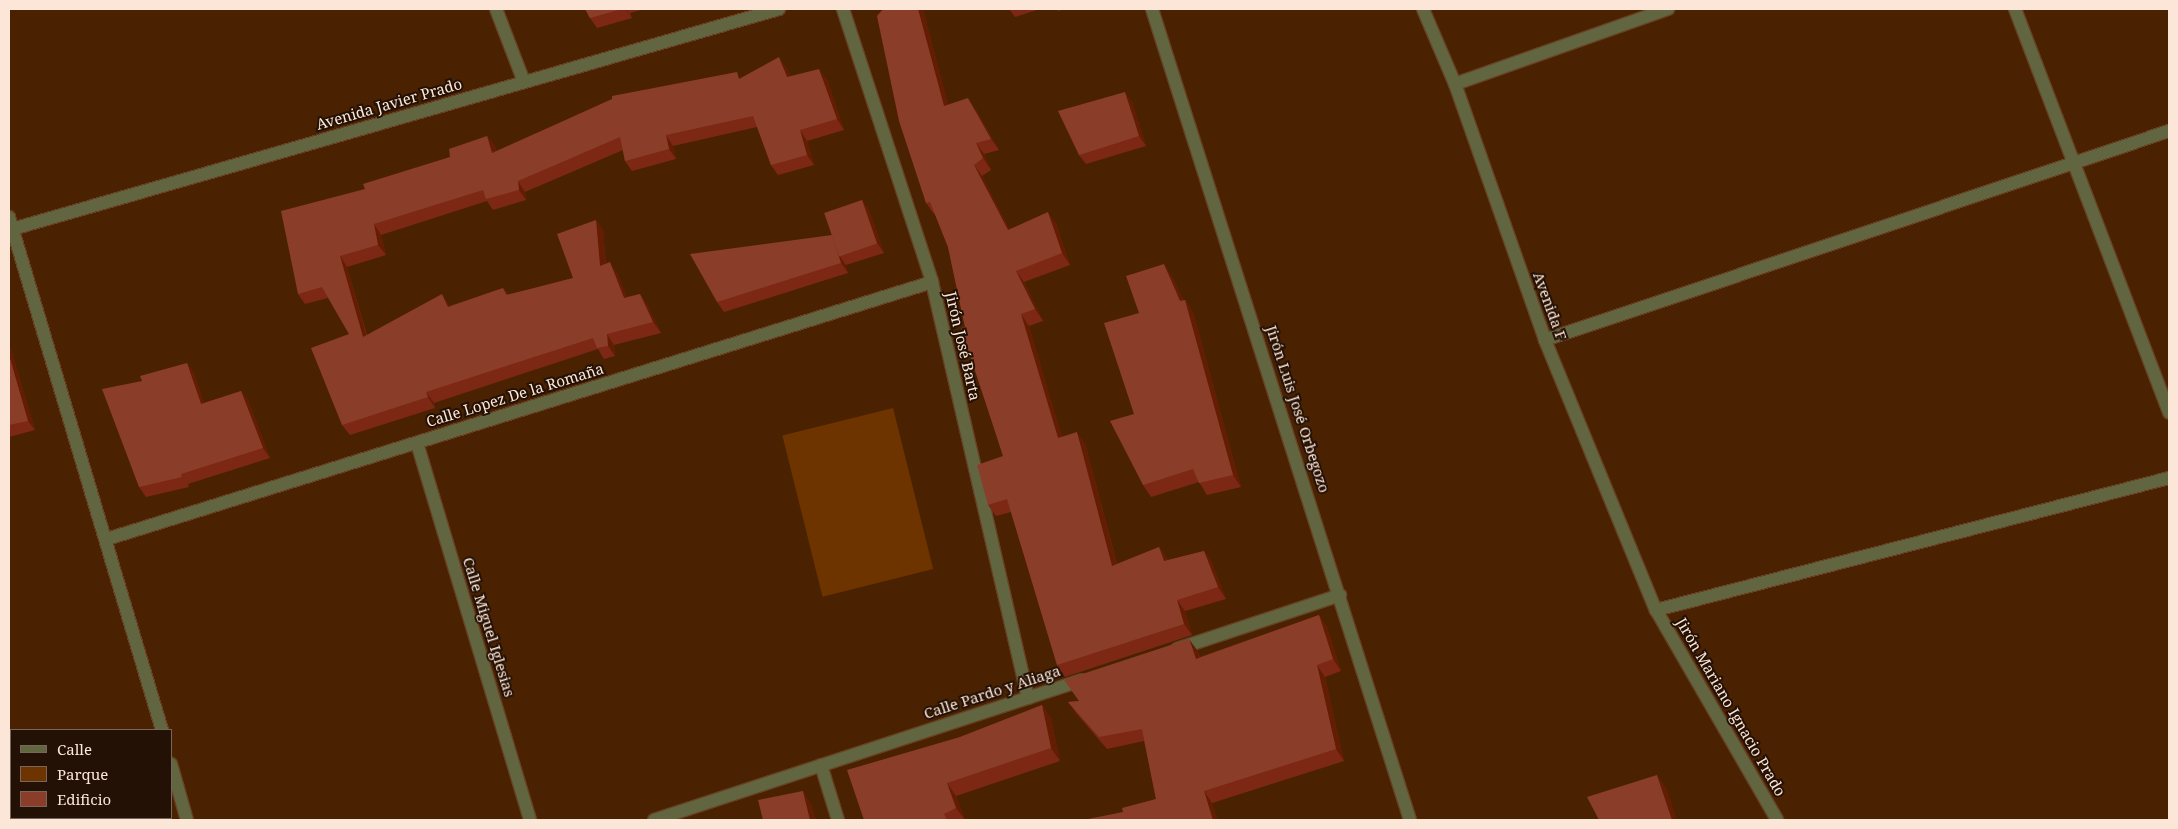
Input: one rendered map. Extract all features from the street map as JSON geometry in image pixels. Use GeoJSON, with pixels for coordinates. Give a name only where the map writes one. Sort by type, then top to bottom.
{"type":"FeatureCollection","features":[{"type":"Feature","properties":{"kind":"street"},"geometry":{"type":"LineString","coordinates":[[496,9],[524,82]]}},
{"type":"Feature","properties":{"kind":"street","name":"Avenida Javier Prado"},"geometry":{"type":"LineString","coordinates":[[10,226],[779,9]]}},
{"type":"Feature","properties":{"kind":"street","name":"Jirón José Barta"},"geometry":{"type":"LineString","coordinates":[[843,9],[932,282],[1028,698]]}},
{"type":"Feature","properties":{"kind":"street","name":"Jirón Luis José Orbegozo"},"geometry":{"type":"LineString","coordinates":[[1152,9],[1340,595],[1410,820]]}},
{"type":"Feature","properties":{"kind":"street","name":"Avenida F"},"geometry":{"type":"LineString","coordinates":[[1424,9],[1454,84],[1545,340],[1656,610]]}},
{"type":"Feature","properties":{"kind":"street"},"geometry":{"type":"LineString","coordinates":[[1454,84],[1668,9]]}},
{"type":"Feature","properties":{"kind":"street"},"geometry":{"type":"LineString","coordinates":[[2015,9],[2072,164],[2169,413]]}},
{"type":"Feature","properties":{"kind":"street"},"geometry":{"type":"LineString","coordinates":[[1545,340],[2169,131]]}},
{"type":"Feature","properties":{"kind":"street"},"geometry":{"type":"LineString","coordinates":[[10,226],[107,539],[162,729]]}},
{"type":"Feature","properties":{"kind":"street","name":"Calle Lopez De la Romaña"},"geometry":{"type":"LineString","coordinates":[[107,539],[932,282]]}},
{"type":"Feature","properties":{"kind":"street","name":"Calle Miguel Iglesias"},"geometry":{"type":"LineString","coordinates":[[416,443],[530,820]]}},
{"type":"Feature","properties":{"kind":"street"},"geometry":{"type":"LineString","coordinates":[[1656,610],[2169,478]]}},
{"type":"Feature","properties":{"kind":"street"},"geometry":{"type":"LineString","coordinates":[[1161,654],[1340,595]]}},
{"type":"Feature","properties":{"kind":"street","name":"Jirón Mariano Ignacio Prado"},"geometry":{"type":"LineString","coordinates":[[1656,610],[1777,820]]}},
{"type":"Feature","properties":{"kind":"street","name":"Calle Pardo y Aliaga"},"geometry":{"type":"LineString","coordinates":[[654,820],[1094,676]]}},
{"type":"Feature","properties":{"kind":"street"},"geometry":{"type":"LineString","coordinates":[[821,766],[838,820]]}},
{"type":"Feature","properties":{"kind":"street"},"geometry":{"type":"LineString","coordinates":[[172,768],[187,820]]}},
{"type":"Feature","properties":{"kind":"green space"},"geometry":{"type":"Polygon","coordinates":[[[893,408],[933,569],[823,597],[782,436],[893,408]]]}},
{"type":"Feature","properties":{"kind":"building"},"geometry":{"type":"Polygon","coordinates":[[[585,9],[622,9],[590,18],[585,9]]]}},
{"type":"Feature","properties":{"kind":"building"},"geometry":{"type":"Polygon","coordinates":[[[883,9],[918,9],[944,106],[968,98],[991,139],[976,143],[983,158],[974,165],[1008,230],[1048,212],[1062,253],[1016,271],[1035,309],[1021,314],[1058,438],[1077,432],[1112,566],[1159,547],[1164,561],[1204,551],[1218,587],[1177,600],[1184,624],[1057,665],[1007,499],[988,505],[977,465],[1003,456],[961,328],[965,327],[948,247],[930,202],[926,203],[899,121],[877,16],[883,9]]]}},
{"type":"Feature","properties":{"kind":"building"},"geometry":{"type":"Polygon","coordinates":[[[779,57],[787,77],[819,69],[837,119],[800,130],[807,155],[771,165],[753,116],[666,135],[669,149],[625,161],[620,137],[518,181],[519,190],[486,199],[483,190],[374,224],[378,245],[340,256],[363,337],[442,294],[448,307],[503,288],[506,295],[573,278],[557,234],[596,220],[600,266],[610,262],[624,298],[640,294],[653,322],[607,334],[608,346],[597,348],[593,338],[426,392],[428,397],[342,425],[311,348],[349,334],[322,287],[298,294],[281,211],[365,189],[363,184],[450,157],[449,149],[487,136],[492,153],[612,99],[612,96],[737,72],[739,79],[779,57]]]}},
{"type":"Feature","properties":{"kind":"building"},"geometry":{"type":"Polygon","coordinates":[[[1125,92],[1139,136],[1079,155],[1058,111],[1125,92]]]}},
{"type":"Feature","properties":{"kind":"building"},"geometry":{"type":"Polygon","coordinates":[[[862,200],[877,243],[839,257],[824,213],[862,200]]]}},
{"type":"Feature","properties":{"kind":"building"},"geometry":{"type":"Polygon","coordinates":[[[832,235],[841,263],[717,302],[690,254],[832,235]]]}},
{"type":"Feature","properties":{"kind":"building"},"geometry":{"type":"Polygon","coordinates":[[[1164,264],[1180,301],[1185,300],[1233,475],[1199,483],[1193,469],[1143,485],[1110,421],[1134,414],[1104,323],[1139,313],[1126,276],[1164,264]]]}},
{"type":"Feature","properties":{"kind":"building"},"geometry":{"type":"Polygon","coordinates":[[[9,355],[28,421],[9,425],[9,355]]]}},
{"type":"Feature","properties":{"kind":"building"},"geometry":{"type":"Polygon","coordinates":[[[187,363],[201,404],[241,391],[263,448],[181,474],[182,477],[139,487],[102,389],[142,381],[140,376],[187,363]]]}},
{"type":"Feature","properties":{"kind":"building"},"geometry":{"type":"Polygon","coordinates":[[[1319,615],[1333,659],[1317,665],[1336,749],[1204,791],[1213,820],[1083,820],[1123,812],[1122,808],[1156,799],[1142,729],[1099,737],[1068,702],[1079,701],[1064,680],[1189,639],[1196,659],[1319,615]]]}},
{"type":"Feature","properties":{"kind":"building"},"geometry":{"type":"Polygon","coordinates":[[[1042,705],[1051,748],[947,783],[956,808],[944,814],[947,820],[864,820],[847,770],[960,737],[1042,705]]]}},
{"type":"Feature","properties":{"kind":"building"},"geometry":{"type":"Polygon","coordinates":[[[1657,775],[1672,820],[1599,820],[1587,797],[1657,775]]]}},
{"type":"Feature","properties":{"kind":"building"},"geometry":{"type":"Polygon","coordinates":[[[803,791],[810,820],[763,820],[758,800],[803,791]]]}}]}
